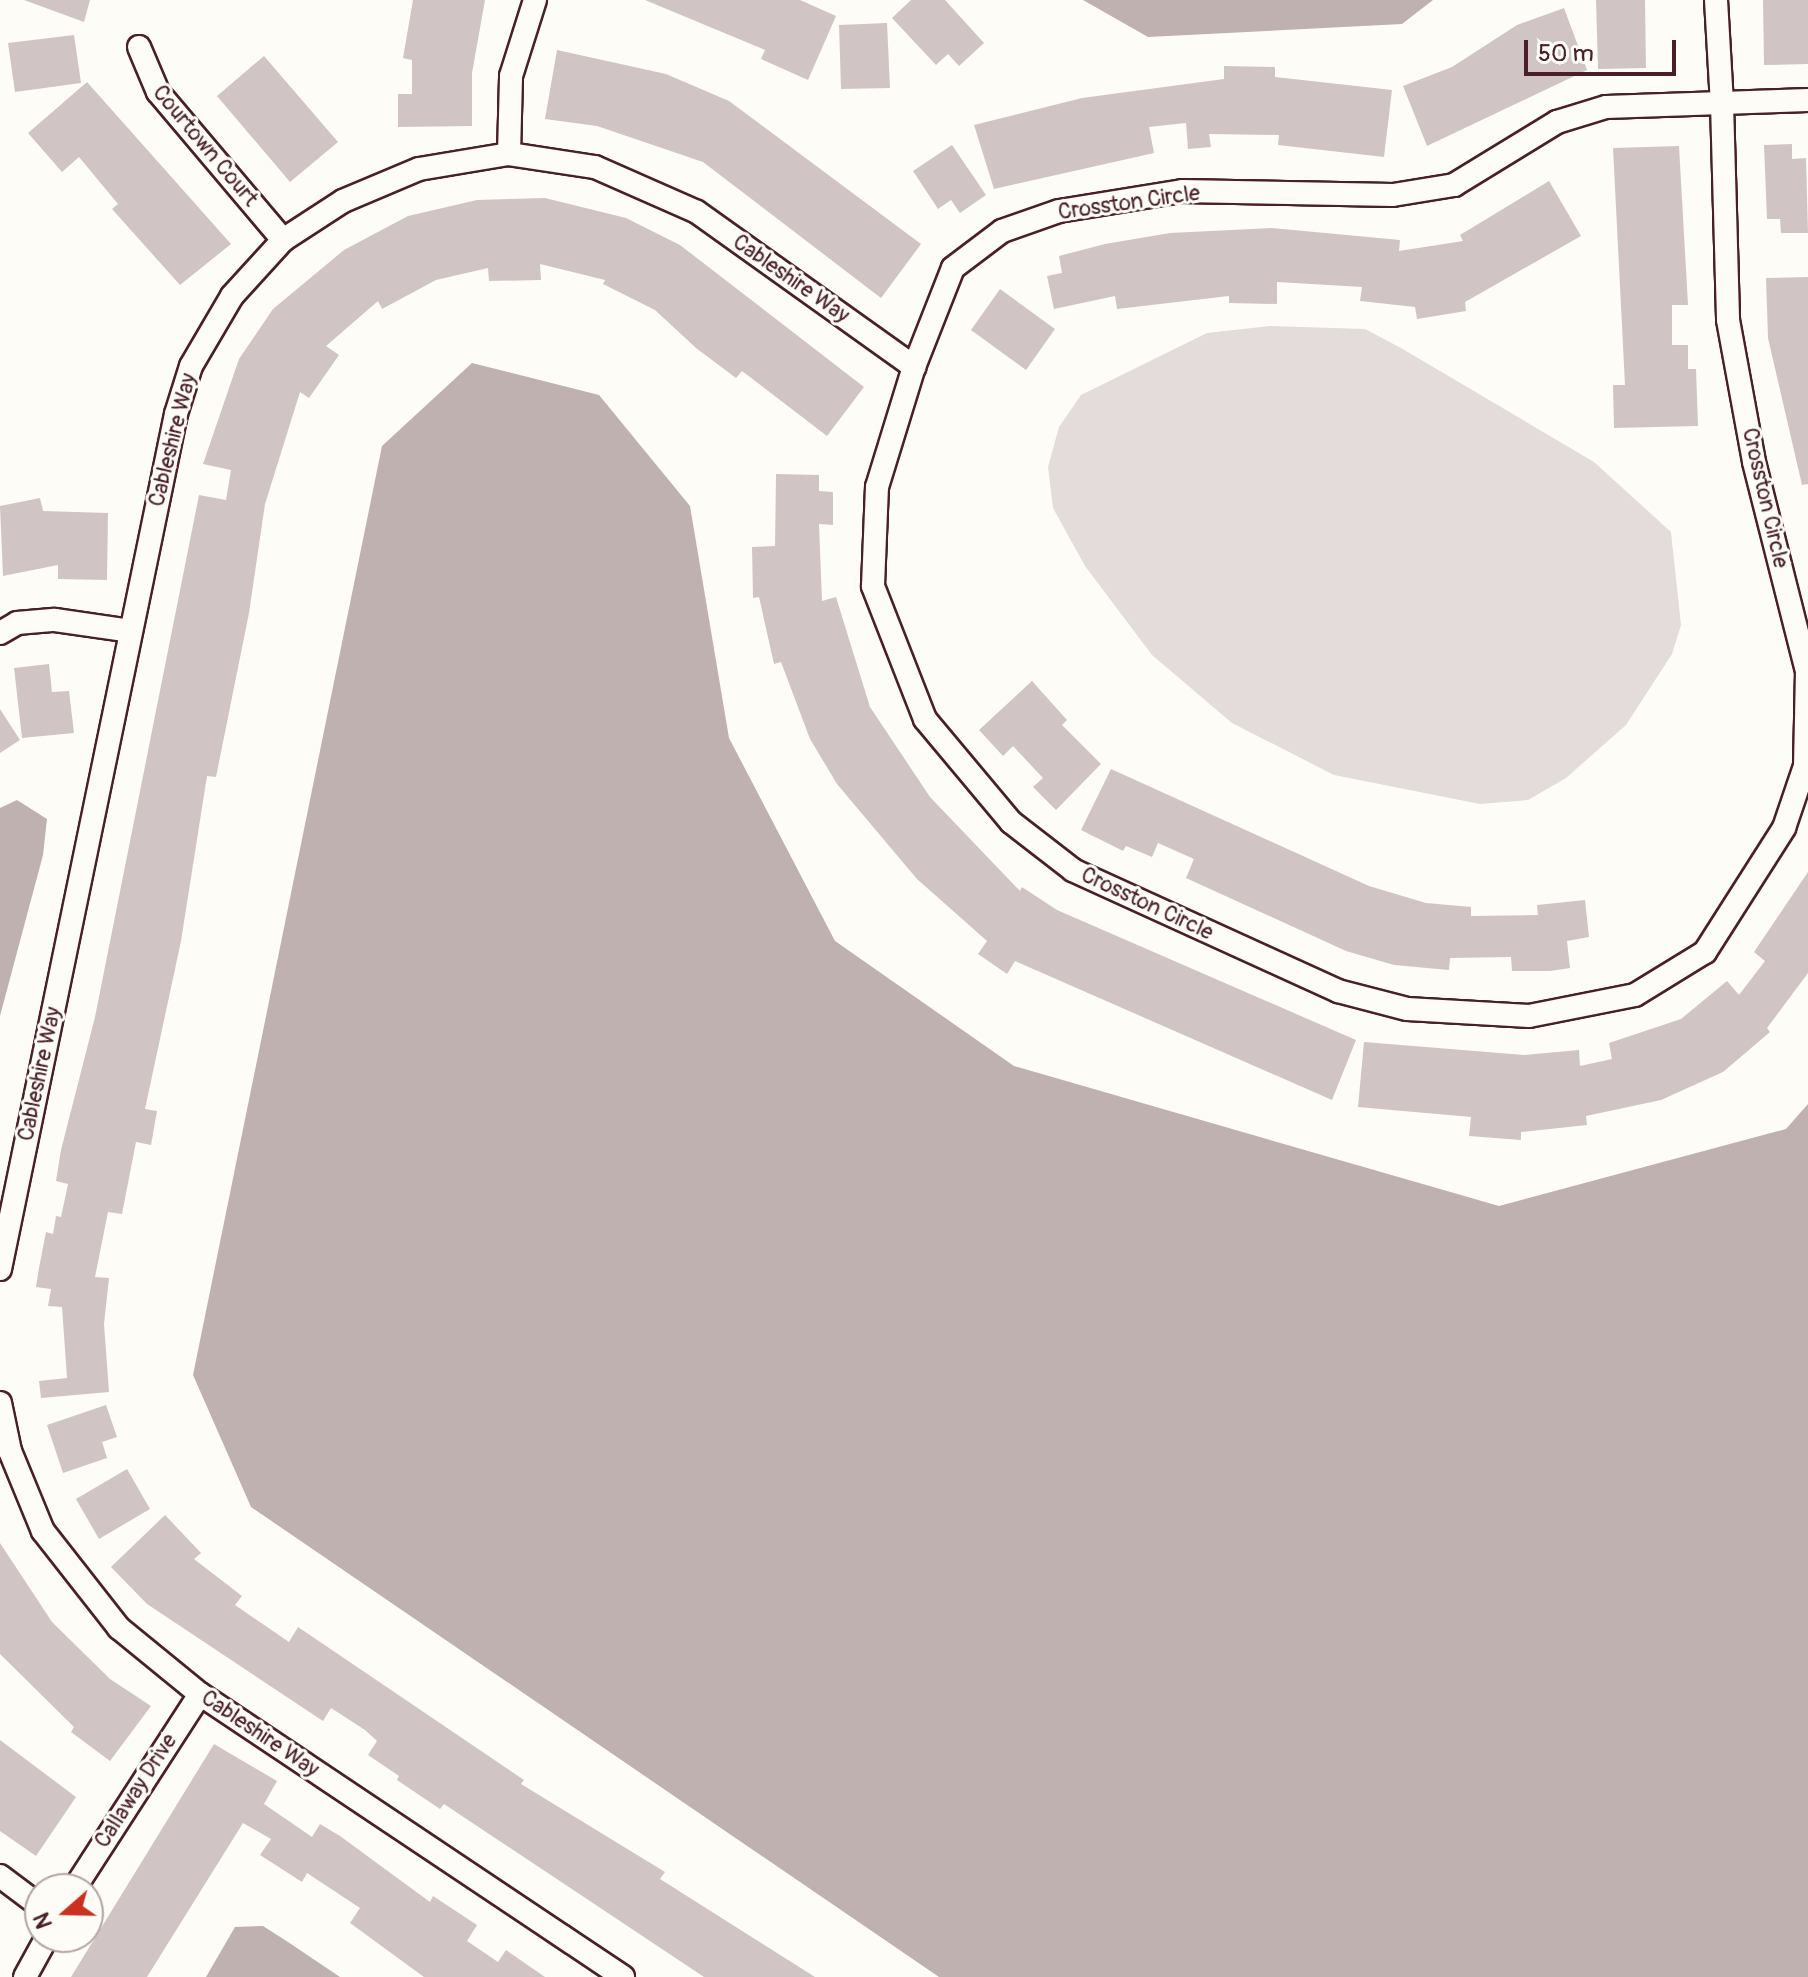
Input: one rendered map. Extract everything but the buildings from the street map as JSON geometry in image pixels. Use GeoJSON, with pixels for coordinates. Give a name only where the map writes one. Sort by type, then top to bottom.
{"type":"FeatureCollection","features":[{"type":"Feature","properties":{"kind":"street"},"geometry":{"type":"LineString","coordinates":[[509,154],[511,76],[535,0]]}},
{"type":"Feature","properties":{"kind":"street","name":"Crosston Circle"},"geometry":{"type":"LineString","coordinates":[[1716,0],[1722,103],[1728,320],[1754,462],[1807,671],[1805,766],[1784,828],[1705,952],[1635,995],[1529,1016],[1407,1009],[1338,991],[1073,870],[1011,822],[925,719],[873,586],[877,487],[914,367],[953,268],[1002,231],[1059,211],[1182,191],[1393,195],[1454,185],[1557,122],[1606,107],[1722,103]]}},
{"type":"Feature","properties":{"kind":"street","name":"Courtown Court"},"geometry":{"type":"LineString","coordinates":[[139,47],[158,92],[283,240]]}},
{"type":"Feature","properties":{"kind":"street"},"geometry":{"type":"LineString","coordinates":[[1722,103],[1808,100]]}},
{"type":"Feature","properties":{"kind":"street","name":"Cableshire Way"},"geometry":{"type":"LineString","coordinates":[[0,1269],[130,631],[191,366],[232,296],[283,240],[343,201],[419,169],[509,154],[595,167],[697,212],[914,367]]}},
{"type":"Feature","properties":{"kind":"street"},"geometry":{"type":"LineString","coordinates":[[0,633],[17,623],[55,620],[130,631]]}},
{"type":"Feature","properties":{"kind":"street","name":"Cableshire Way"},"geometry":{"type":"LineString","coordinates":[[0,1403],[24,1492],[67,1568],[119,1628],[200,1694],[623,1977]]}},
{"type":"Feature","properties":{"kind":"street","name":"Callaway Drive"},"geometry":{"type":"LineString","coordinates":[[84,1873],[200,1694]]}},
{"type":"Feature","properties":{"kind":"street"},"geometry":{"type":"LineString","coordinates":[[0,1876],[24,1894]]}},
{"type":"Feature","properties":{"kind":"street"},"geometry":{"type":"LineString","coordinates":[[25,1977],[38,1953]]}},
{"type":"Feature","properties":{"kind":"shaded area"},"geometry":{"type":"Polygon","coordinates":[[[1083,0],[1433,0],[1402,24],[1148,37],[1083,0]]]}},
{"type":"Feature","properties":{"kind":"shaded area"},"geometry":{"type":"Polygon","coordinates":[[[1270,326],[1365,329],[1594,462],[1671,532],[1681,625],[1672,654],[1626,725],[1566,778],[1528,800],[1480,804],[1334,775],[1232,723],[1152,655],[1085,566],[1053,508],[1048,467],[1059,427],[1081,395],[1207,333],[1270,326]]]}},
{"type":"Feature","properties":{"kind":"shaded area"},"geometry":{"type":"Polygon","coordinates":[[[472,363],[599,395],[690,506],[729,738],[835,941],[1014,1066],[1499,1206],[1786,1129],[1808,1104],[1808,1977],[939,1977],[251,1507],[193,1375],[382,446],[472,363]]]}},
{"type":"Feature","properties":{"kind":"shaded area"},"geometry":{"type":"Polygon","coordinates":[[[17,800],[47,819],[43,855],[0,1016],[0,808],[17,800]]]}},
{"type":"Feature","properties":{"kind":"shaded area"},"geometry":{"type":"Polygon","coordinates":[[[263,1926],[340,1977],[206,1977],[235,1927],[263,1926]]]}}]}
